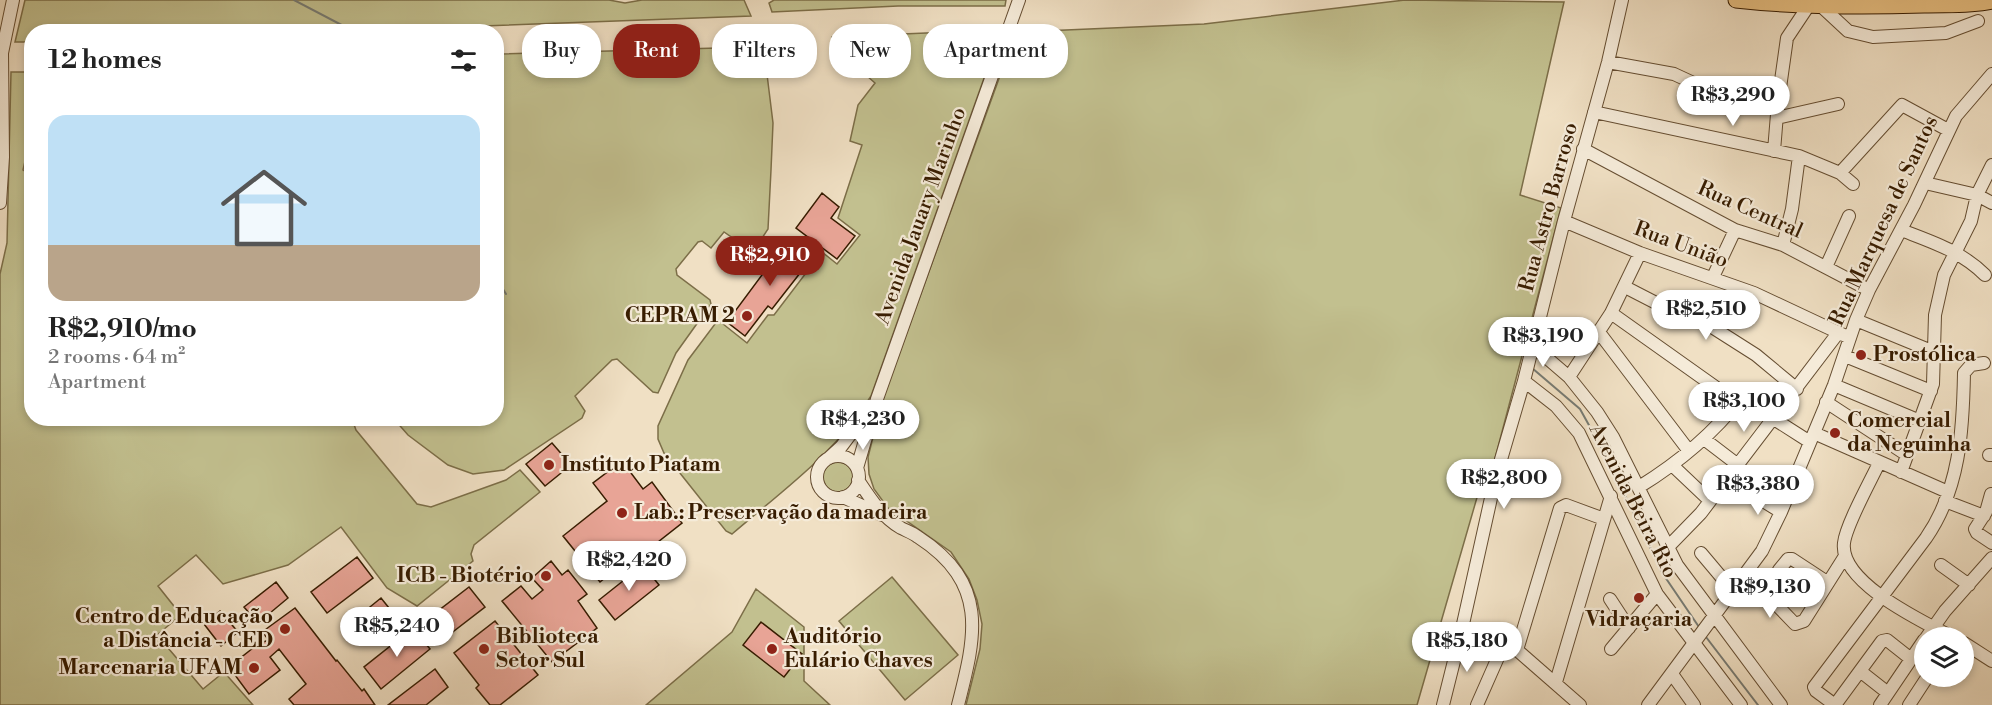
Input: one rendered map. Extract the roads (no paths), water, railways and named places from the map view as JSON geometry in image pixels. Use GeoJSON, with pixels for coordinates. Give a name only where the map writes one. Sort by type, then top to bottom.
{"type":"FeatureCollection","features":[{"type":"Feature","properties":{"kind":"main road"},"geometry":{"type":"LineString","coordinates":[[1736,0],[1856,7],[1992,1]]}},
{"type":"Feature","properties":{"kind":"main road"},"geometry":{"type":"LineString","coordinates":[[1943,4],[1958,0]]}},
{"type":"Feature","properties":{"kind":"street"},"geometry":{"type":"LineString","coordinates":[[0,203],[3,157],[2,52],[13,0]]}},
{"type":"Feature","properties":{"kind":"street","name":"Rua Astro Barroso"},"geometry":{"type":"LineString","coordinates":[[1443,705],[1495,480],[1524,381],[1564,221],[1608,62],[1622,0]]}},
{"type":"Feature","properties":{"kind":"street","name":"Avenida Jauary Marinho"},"geometry":{"type":"LineString","coordinates":[[857,474],[877,399],[1017,4]]}},
{"type":"Feature","properties":{"kind":"street"},"geometry":{"type":"LineString","coordinates":[[1774,151],[1787,38],[1814,5],[1848,31],[1873,38],[1946,33],[1978,21]]}},
{"type":"Feature","properties":{"kind":"street"},"geometry":{"type":"LineString","coordinates":[[1608,62],[1674,74],[1702,87],[1740,98],[1778,102]]}},
{"type":"Feature","properties":{"kind":"street","name":"Rua Marquesa de Santos"},"geometry":{"type":"LineString","coordinates":[[1648,705],[1762,551],[1781,512],[1834,385],[1845,356],[1844,335],[1856,320],[1869,290],[1925,183],[1948,130],[1956,116],[1992,74]]}},
{"type":"Feature","properties":{"kind":"street"},"geometry":{"type":"LineString","coordinates":[[1777,118],[1838,104]]}},
{"type":"Feature","properties":{"kind":"street"},"geometry":{"type":"LineString","coordinates":[[1840,173],[1902,105],[1948,130]]}},
{"type":"Feature","properties":{"kind":"street"},"geometry":{"type":"LineString","coordinates":[[1594,112],[1799,156],[1840,173],[1853,184]]}},
{"type":"Feature","properties":{"kind":"street","name":"Rua Central"},"geometry":{"type":"LineString","coordinates":[[1583,149],[1735,230],[1783,245],[1869,290]]}},
{"type":"Feature","properties":{"kind":"street"},"geometry":{"type":"LineString","coordinates":[[1783,245],[1792,209],[1799,156]]}},
{"type":"Feature","properties":{"kind":"street"},"geometry":{"type":"LineString","coordinates":[[1901,472],[1931,391],[1937,302],[1944,275],[1971,221],[1977,195],[1990,172]]}},
{"type":"Feature","properties":{"kind":"street"},"geometry":{"type":"LineString","coordinates":[[1925,183],[1977,195],[1992,203]]}},
{"type":"Feature","properties":{"kind":"street"},"geometry":{"type":"LineString","coordinates":[[1826,267],[1849,216]]}},
{"type":"Feature","properties":{"kind":"street","name":"Rua União"},"geometry":{"type":"LineString","coordinates":[[1564,221],[1640,253],[1754,293],[1844,335]]}},
{"type":"Feature","properties":{"kind":"street"},"geometry":{"type":"LineString","coordinates":[[1713,277],[1735,230]]}},
{"type":"Feature","properties":{"kind":"street"},"geometry":{"type":"LineString","coordinates":[[1901,230],[1956,251],[1985,275]]}},
{"type":"Feature","properties":{"kind":"street"},"geometry":{"type":"LineString","coordinates":[[1569,377],[1611,313],[1640,253]]}},
{"type":"Feature","properties":{"kind":"street"},"geometry":{"type":"LineString","coordinates":[[1625,287],[1660,305],[1668,299],[1756,356],[1797,389]]}},
{"type":"Feature","properties":{"kind":"street"},"geometry":{"type":"LineString","coordinates":[[1611,313],[1711,384],[1777,415],[1812,437],[1901,472],[1984,516]]}},
{"type":"Feature","properties":{"kind":"street"},"geometry":{"type":"LineString","coordinates":[[1856,320],[1934,352]]}},
{"type":"Feature","properties":{"kind":"street"},"geometry":{"type":"LineString","coordinates":[[1598,331],[1689,451]]}},
{"type":"Feature","properties":{"kind":"street"},"geometry":{"type":"LineString","coordinates":[[1667,548],[1710,501],[1797,389],[1844,335]]}},
{"type":"Feature","properties":{"kind":"street","name":"Avenida Beira Rio"},"geometry":{"type":"LineString","coordinates":[[1533,346],[1569,377],[1597,412],[1613,437],[1639,487],[1741,705]]}},
{"type":"Feature","properties":{"kind":"street"},"geometry":{"type":"LineString","coordinates":[[1845,356],[1931,391]]}},
{"type":"Feature","properties":{"kind":"street"},"geometry":{"type":"LineString","coordinates":[[1911,659],[1887,640],[1882,641],[1835,705],[1814,687],[1933,528],[1947,496],[1963,428],[1964,373],[1971,365],[1984,363]]}},
{"type":"Feature","properties":{"kind":"street","name":"Avenida Beira Rio"},"geometry":{"type":"LineString","coordinates":[[1524,381],[1556,406],[1579,433],[1657,594],[1704,630],[1781,705]]}},
{"type":"Feature","properties":{"kind":"street"},"geometry":{"type":"LineString","coordinates":[[1834,385],[1920,421]]}},
{"type":"Feature","properties":{"kind":"street"},"geometry":{"type":"LineString","coordinates":[[1639,487],[1672,465],[1704,439],[1725,419],[1741,398]]}},
{"type":"Feature","properties":{"kind":"street","name":"Avenida Jauary Marinho"},"geometry":{"type":"LineString","coordinates":[[829,458],[853,433],[877,399]]}},
{"type":"Feature","properties":{"kind":"street"},"geometry":{"type":"LineString","coordinates":[[1826,402],[1907,455]]}},
{"type":"Feature","properties":{"kind":"street"},"geometry":{"type":"LineString","coordinates":[[1704,439],[1738,465]]}},
{"type":"Feature","properties":{"kind":"street"},"geometry":{"type":"LineString","coordinates":[[887,517],[857,474],[853,462],[842,456],[829,458],[824,462],[818,473],[819,486],[827,494],[843,497],[887,517],[944,557],[962,582],[970,602],[974,625],[972,648],[958,705]]}},
{"type":"Feature","properties":{"kind":"street"},"geometry":{"type":"LineString","coordinates":[[1879,463],[1847,533],[1844,546],[1845,556],[1856,574],[1883,596],[1933,627],[1992,558]]}},
{"type":"Feature","properties":{"kind":"street"},"geometry":{"type":"LineString","coordinates":[[1672,465],[1710,501]]}},
{"type":"Feature","properties":{"kind":"street"},"geometry":{"type":"LineString","coordinates":[[843,497],[853,491],[857,474]]}},
{"type":"Feature","properties":{"kind":"street"},"geometry":{"type":"LineString","coordinates":[[1752,494],[1781,512]]}},
{"type":"Feature","properties":{"kind":"street"},"geometry":{"type":"LineString","coordinates":[[1991,494],[1984,516],[1975,531],[1992,543]]}},
{"type":"Feature","properties":{"kind":"street"},"geometry":{"type":"LineString","coordinates":[[1556,682],[1611,496]]}},
{"type":"Feature","properties":{"kind":"street"},"geometry":{"type":"LineString","coordinates":[[1517,650],[1560,508],[1566,505],[1604,519]]}},
{"type":"Feature","properties":{"kind":"street"},"geometry":{"type":"LineString","coordinates":[[1701,553],[1733,591]]}},
{"type":"Feature","properties":{"kind":"street"},"geometry":{"type":"LineString","coordinates":[[1766,594],[1795,624],[1804,621],[1845,556]]}},
{"type":"Feature","properties":{"kind":"street"},"geometry":{"type":"LineString","coordinates":[[1779,570],[1788,559],[1792,559],[1827,582]]}},
{"type":"Feature","properties":{"kind":"street"},"geometry":{"type":"LineString","coordinates":[[1941,565],[1969,585]]}},
{"type":"Feature","properties":{"kind":"street"},"geometry":{"type":"LineString","coordinates":[[1611,649],[1657,594]]}},
{"type":"Feature","properties":{"kind":"street"},"geometry":{"type":"LineString","coordinates":[[1610,598],[1629,628]]}},
{"type":"Feature","properties":{"kind":"street"},"geometry":{"type":"LineString","coordinates":[[1461,633],[1517,650],[1580,705]]}},
{"type":"Feature","properties":{"kind":"street"},"geometry":{"type":"LineString","coordinates":[[1477,705],[1503,646]]}},
{"type":"Feature","properties":{"kind":"street"},"geometry":{"type":"LineString","coordinates":[[1974,649],[1992,661]]}},
{"type":"Feature","properties":{"kind":"street"},"geometry":{"type":"LineString","coordinates":[[1880,705],[1914,655]]}},
{"type":"Feature","properties":{"kind":"street"},"geometry":{"type":"LineString","coordinates":[[1860,671],[1888,693]]}},
{"type":"Feature","properties":{"kind":"street"},"geometry":{"type":"LineString","coordinates":[[1672,674],[1694,705]]}},
{"type":"Feature","properties":{"kind":"street"},"geometry":{"type":"LineString","coordinates":[[1909,705],[1921,687]]}},
{"type":"Feature","properties":{"kind":"waterway"},"geometry":{"type":"LineString","coordinates":[[294,0],[340,24]]}},
{"type":"Feature","properties":{"kind":"waterway"},"geometry":{"type":"LineString","coordinates":[[1532,368],[1580,409],[1605,454],[1663,574],[1699,627]]}},
{"type":"Feature","properties":{"kind":"waterway"},"geometry":{"type":"LineString","coordinates":[[1706,637],[1758,705]]}},
{"type":"Feature","properties":{"kind":"place","name":"CEPRAM 2"},"geometry":{"type":"Point","coordinates":[747,316]}},
{"type":"Feature","properties":{"kind":"place","name":"Prostólica"},"geometry":{"type":"Point","coordinates":[1861,355]}},
{"type":"Feature","properties":{"kind":"place","name":"Comercial da Neguinha"},"geometry":{"type":"Point","coordinates":[1835,433]}},
{"type":"Feature","properties":{"kind":"place","name":"Instituto Piatam"},"geometry":{"type":"Point","coordinates":[549,465]}},
{"type":"Feature","properties":{"kind":"place","name":"Lab.: Preservação da madeira"},"geometry":{"type":"Point","coordinates":[622,513]}},
{"type":"Feature","properties":{"kind":"place","name":"ICB - Biotério"},"geometry":{"type":"Point","coordinates":[546,576]}},
{"type":"Feature","properties":{"kind":"place","name":"Vidraçaria"},"geometry":{"type":"Point","coordinates":[1639,598]}},
{"type":"Feature","properties":{"kind":"place","name":"Centro de Educação a Distância - CED"},"geometry":{"type":"Point","coordinates":[285,629]}},
{"type":"Feature","properties":{"kind":"place","name":"Biblioteca Setor Sul"},"geometry":{"type":"Point","coordinates":[484,649]}},
{"type":"Feature","properties":{"kind":"place","name":"Auditório Eulário Chaves"},"geometry":{"type":"Point","coordinates":[772,649]}},
{"type":"Feature","properties":{"kind":"place","name":"Marcenaria UFAM"},"geometry":{"type":"Point","coordinates":[254,668]}}]}
